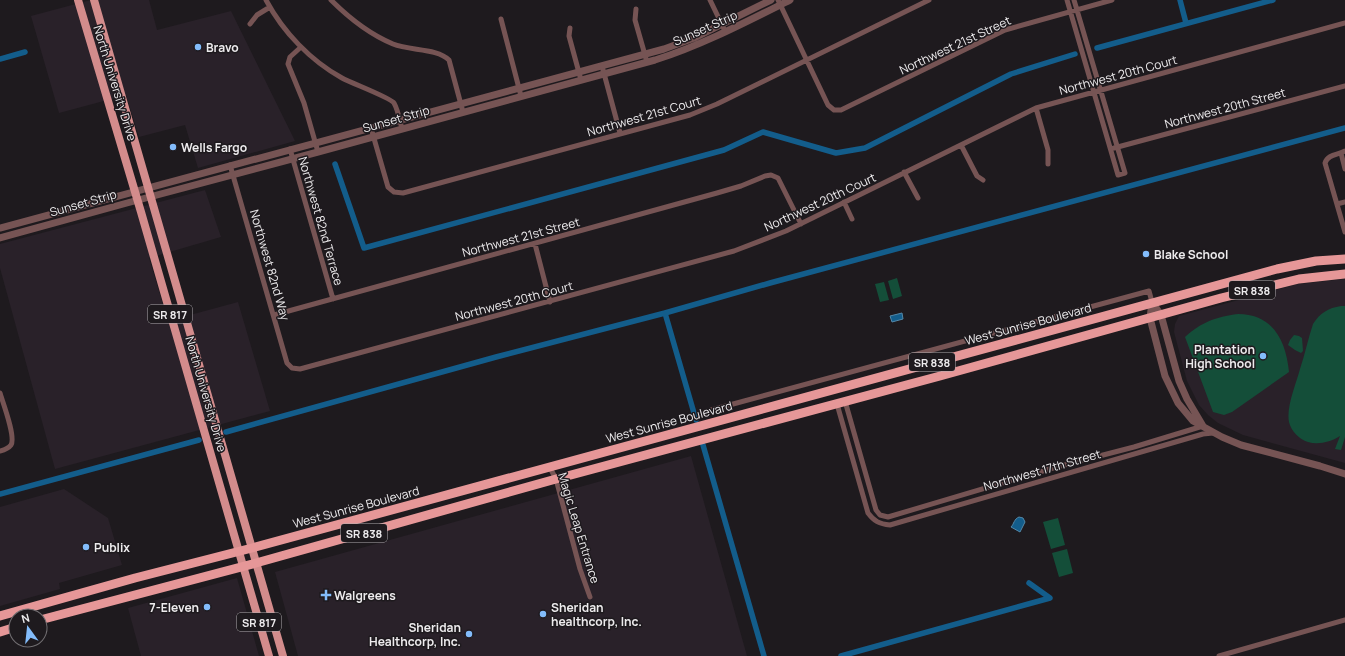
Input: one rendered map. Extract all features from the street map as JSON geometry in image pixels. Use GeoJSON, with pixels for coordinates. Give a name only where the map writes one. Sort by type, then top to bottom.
{"type":"FeatureCollection","features":[{"type":"Feature","properties":{"kind":"highway","name":"West Sunrise Boulevard"},"geometry":{"type":"LineString","coordinates":[[0,616],[1152,302],[1277,269],[1316,261],[1345,259]]}},
{"type":"Feature","properties":{"kind":"highway","name":"SR 838"},"geometry":{"type":"LineString","coordinates":[[243,567],[556,479],[820,409],[1280,283],[1305,278],[1345,274]]}},
{"type":"Feature","properties":{"kind":"highway"},"geometry":{"type":"LineString","coordinates":[[820,409],[834,389]]}},
{"type":"Feature","properties":{"kind":"highway"},"geometry":{"type":"LineString","coordinates":[[48,618],[243,567]]}},
{"type":"Feature","properties":{"kind":"main road","name":"North University Drive"},"geometry":{"type":"LineString","coordinates":[[78,0],[135,191],[269,656]]}},
{"type":"Feature","properties":{"kind":"main road","name":"North University Drive"},"geometry":{"type":"LineString","coordinates":[[94,0],[283,656]]}},
{"type":"Feature","properties":{"kind":"main road"},"geometry":{"type":"LineString","coordinates":[[90,40],[107,46]]}},
{"type":"Feature","properties":{"kind":"street"},"geometry":{"type":"LineString","coordinates":[[266,0],[281,24],[301,47],[320,63],[342,78],[389,98],[394,103],[402,130]]}},
{"type":"Feature","properties":{"kind":"street"},"geometry":{"type":"LineString","coordinates":[[331,0],[347,17],[372,34],[394,44],[411,49],[444,54],[449,60],[462,108]]}},
{"type":"Feature","properties":{"kind":"street"},"geometry":{"type":"LineString","coordinates":[[710,0],[726,31]]}},
{"type":"Feature","properties":{"kind":"street","name":"Sunset Strip"},"geometry":{"type":"LineString","coordinates":[[0,238],[402,130],[519,88],[645,54],[686,41],[771,0]]}},
{"type":"Feature","properties":{"kind":"street","name":"Sunset Strip"},"geometry":{"type":"LineString","coordinates":[[0,228],[371,128],[521,96],[647,62],[681,51],[726,31],[779,2],[790,0]]}},
{"type":"Feature","properties":{"kind":"street","name":"Northwest 21st Court"},"geometry":{"type":"LineString","coordinates":[[373,137],[388,187],[394,192],[403,193],[690,115],[710,107],[929,0]]}},
{"type":"Feature","properties":{"kind":"street"},"geometry":{"type":"LineString","coordinates":[[1067,0],[1118,175],[1125,173],[1074,0]]}},
{"type":"Feature","properties":{"kind":"street","name":"Northwest 21st Street"},"geometry":{"type":"LineString","coordinates":[[807,60],[828,105],[834,110],[847,108],[1005,30],[1112,0]]}},
{"type":"Feature","properties":{"kind":"street"},"geometry":{"type":"LineString","coordinates":[[779,2],[807,60]]}},
{"type":"Feature","properties":{"kind":"street"},"geometry":{"type":"LineString","coordinates":[[250,24],[256,15],[270,7]]}},
{"type":"Feature","properties":{"kind":"street"},"geometry":{"type":"LineString","coordinates":[[636,9],[635,20],[647,62]]}},
{"type":"Feature","properties":{"kind":"street"},"geometry":{"type":"LineString","coordinates":[[501,19],[521,96]]}},
{"type":"Feature","properties":{"kind":"street","name":"Northwest 20th Court"},"geometry":{"type":"LineString","coordinates":[[292,368],[300,369],[734,251],[786,232],[904,172],[1036,108],[1345,23]]}},
{"type":"Feature","properties":{"kind":"street"},"geometry":{"type":"LineString","coordinates":[[570,28],[569,36],[581,80]]}},
{"type":"Feature","properties":{"kind":"street"},"geometry":{"type":"LineString","coordinates":[[301,47],[290,57],[288,64],[304,103],[318,152]]}},
{"type":"Feature","properties":{"kind":"street"},"geometry":{"type":"LineString","coordinates":[[602,66],[620,133]]}},
{"type":"Feature","properties":{"kind":"street","name":"Northwest 20th Street"},"geometry":{"type":"LineString","coordinates":[[1110,149],[1345,86]]}},
{"type":"Feature","properties":{"kind":"street"},"geometry":{"type":"LineString","coordinates":[[1036,108],[1048,150],[1048,164]]}},
{"type":"Feature","properties":{"kind":"street"},"geometry":{"type":"LineString","coordinates":[[371,128],[373,137]]}},
{"type":"Feature","properties":{"kind":"street"},"geometry":{"type":"LineString","coordinates":[[961,145],[977,176],[983,180]]}},
{"type":"Feature","properties":{"kind":"street","name":"Northwest 82nd Terrace"},"geometry":{"type":"LineString","coordinates":[[290,149],[332,299]]}},
{"type":"Feature","properties":{"kind":"street"},"geometry":{"type":"LineString","coordinates":[[1345,169],[1343,152],[1330,156],[1325,163],[1345,232]]}},
{"type":"Feature","properties":{"kind":"street","name":"Northwest 82nd Way"},"geometry":{"type":"LineString","coordinates":[[230,165],[287,363],[292,368]]}},
{"type":"Feature","properties":{"kind":"street"},"geometry":{"type":"LineString","coordinates":[[904,172],[918,198]]}},
{"type":"Feature","properties":{"kind":"street","name":"Northwest 21st Street"},"geometry":{"type":"LineString","coordinates":[[274,315],[717,194],[765,176],[771,175],[778,178],[801,224]]}},
{"type":"Feature","properties":{"kind":"street"},"geometry":{"type":"LineString","coordinates":[[844,202],[852,218]]}},
{"type":"Feature","properties":{"kind":"street"},"geometry":{"type":"LineString","coordinates":[[1337,204],[1345,202]]}},
{"type":"Feature","properties":{"kind":"street"},"geometry":{"type":"LineString","coordinates":[[535,244],[550,302]]}},
{"type":"Feature","properties":{"kind":"street"},"geometry":{"type":"LineString","coordinates":[[711,410],[1149,290],[1152,302],[1161,315],[1179,381],[1187,399],[1203,426]]}},
{"type":"Feature","properties":{"kind":"street"},"geometry":{"type":"LineString","coordinates":[[1152,302],[1150,318],[1169,386],[1178,403],[1193,421],[1213,433],[1241,445],[1345,474]]}},
{"type":"Feature","properties":{"kind":"street"},"geometry":{"type":"LineString","coordinates":[[834,389],[835,376]]}},
{"type":"Feature","properties":{"kind":"street"},"geometry":{"type":"LineString","coordinates":[[0,393],[12,437],[11,445],[6,450],[0,451]]}},
{"type":"Feature","properties":{"kind":"street","name":"Northwest 17th Street"},"geometry":{"type":"LineString","coordinates":[[841,403],[876,510],[880,515],[888,517],[1025,476],[1134,447],[1203,426]]}},
{"type":"Feature","properties":{"kind":"street","name":"Northwest 17th Street"},"geometry":{"type":"LineString","coordinates":[[841,403],[850,454],[868,513],[877,522],[890,525],[1204,434],[1213,433]]}},
{"type":"Feature","properties":{"kind":"street","name":"Magic Leap Entrance"},"geometry":{"type":"LineString","coordinates":[[549,466],[556,479],[580,569],[590,597]]}},
{"type":"Feature","properties":{"kind":"street"},"geometry":{"type":"LineString","coordinates":[[1219,656],[1231,654],[1345,620]]}},
{"type":"Feature","properties":{"kind":"shaded area"},"geometry":{"type":"Polygon","coordinates":[[[91,0],[149,0],[157,30],[231,11],[295,141],[198,168],[185,125],[139,137],[126,95],[59,113],[31,16],[91,0]]]}},
{"type":"Feature","properties":{"kind":"shaded area"},"geometry":{"type":"Polygon","coordinates":[[[205,190],[221,237],[149,258],[168,321],[238,302],[270,411],[55,469],[0,268],[0,244],[205,190]]]}},
{"type":"Feature","properties":{"kind":"shaded area","name":"Plantation High School"},"geometry":{"type":"Polygon","coordinates":[[[1345,279],[1345,463],[1243,435],[1218,423],[1208,415],[1199,405],[1187,381],[1174,332],[1175,324],[1179,316],[1298,284],[1345,279]]]}},
{"type":"Feature","properties":{"kind":"shaded area"},"geometry":{"type":"Polygon","coordinates":[[[691,456],[747,656],[298,656],[275,572],[691,456]]]}},
{"type":"Feature","properties":{"kind":"shaded area"},"geometry":{"type":"Polygon","coordinates":[[[64,489],[108,518],[122,565],[59,583],[60,589],[0,606],[0,507],[64,489]]]}},
{"type":"Feature","properties":{"kind":"shaded area"},"geometry":{"type":"Polygon","coordinates":[[[237,578],[259,656],[141,656],[128,608],[237,578]]]}},
{"type":"Feature","properties":{"kind":"green space"},"geometry":{"type":"Polygon","coordinates":[[[897,278],[902,296],[893,299],[888,281],[897,278]]]}},
{"type":"Feature","properties":{"kind":"green space"},"geometry":{"type":"Polygon","coordinates":[[[884,282],[889,300],[880,302],[875,284],[884,282]]]}},
{"type":"Feature","properties":{"kind":"green space"},"geometry":{"type":"Polygon","coordinates":[[[1345,306],[1345,437],[1341,450],[1335,449],[1340,436],[1320,443],[1312,443],[1302,439],[1292,428],[1288,416],[1292,396],[1313,324],[1318,317],[1325,312],[1332,308],[1345,306]]]}},
{"type":"Feature","properties":{"kind":"green space"},"geometry":{"type":"Polygon","coordinates":[[[1238,314],[1250,315],[1260,319],[1269,324],[1276,331],[1285,350],[1289,372],[1232,412],[1224,415],[1213,412],[1185,337],[1209,321],[1238,314]]]}},
{"type":"Feature","properties":{"kind":"green space"},"geometry":{"type":"Polygon","coordinates":[[[1294,335],[1302,338],[1303,351],[1301,353],[1288,345],[1294,335]]]}},
{"type":"Feature","properties":{"kind":"green space"},"geometry":{"type":"Polygon","coordinates":[[[1058,518],[1065,545],[1051,549],[1043,522],[1058,518]]]}},
{"type":"Feature","properties":{"kind":"green space"},"geometry":{"type":"Polygon","coordinates":[[[1067,549],[1073,573],[1059,577],[1052,553],[1067,549]]]}},
{"type":"Feature","properties":{"kind":"water"},"geometry":{"type":"Polygon","coordinates":[[[902,313],[903,319],[892,322],[890,316],[902,313]]]}},
{"type":"Feature","properties":{"kind":"water"},"geometry":{"type":"Polygon","coordinates":[[[1019,517],[1023,518],[1025,522],[1020,532],[1011,527],[1019,517]]]}},
{"type":"Feature","properties":{"kind":"waterway"},"geometry":{"type":"LineString","coordinates":[[1180,0],[1186,23]]}},
{"type":"Feature","properties":{"kind":"waterway"},"geometry":{"type":"LineString","coordinates":[[1097,48],[1273,0]]}},
{"type":"Feature","properties":{"kind":"waterway"},"geometry":{"type":"LineString","coordinates":[[0,59],[25,52]]}},
{"type":"Feature","properties":{"kind":"waterway"},"geometry":{"type":"LineString","coordinates":[[335,164],[364,248],[724,150],[763,132],[836,153],[865,148],[1011,74],[1075,54]]}},
{"type":"Feature","properties":{"kind":"waterway"},"geometry":{"type":"LineString","coordinates":[[226,432],[496,357],[665,313],[770,283],[1345,128]]}},
{"type":"Feature","properties":{"kind":"waterway"},"geometry":{"type":"LineString","coordinates":[[665,313],[696,420]]}},
{"type":"Feature","properties":{"kind":"waterway"},"geometry":{"type":"LineString","coordinates":[[0,494],[199,440]]}},
{"type":"Feature","properties":{"kind":"waterway"},"geometry":{"type":"LineString","coordinates":[[703,445],[764,656]]}},
{"type":"Feature","properties":{"kind":"waterway"},"geometry":{"type":"LineString","coordinates":[[841,656],[1050,598],[1029,583]]}},
{"type":"Feature","properties":{"kind":"place","name":"Bravo"},"geometry":{"type":"Point","coordinates":[198,47]}},
{"type":"Feature","properties":{"kind":"place","name":"Wells Fargo"},"geometry":{"type":"Point","coordinates":[173,147]}},
{"type":"Feature","properties":{"kind":"place","name":"Blake School"},"geometry":{"type":"Point","coordinates":[1146,254]}},
{"type":"Feature","properties":{"kind":"place","name":"Plantation High School"},"geometry":{"type":"Point","coordinates":[1263,356]}},
{"type":"Feature","properties":{"kind":"place","name":"Publix"},"geometry":{"type":"Point","coordinates":[86,547]}},
{"type":"Feature","properties":{"kind":"place","name":"Walgreens"},"geometry":{"type":"Point","coordinates":[326,595]}},
{"type":"Feature","properties":{"kind":"place","name":"7-Eleven"},"geometry":{"type":"Point","coordinates":[207,607]}},
{"type":"Feature","properties":{"kind":"place","name":"Sheridan healthcorp, Inc."},"geometry":{"type":"Point","coordinates":[543,614]}},
{"type":"Feature","properties":{"kind":"place","name":"Sheridan Healthcorp, Inc."},"geometry":{"type":"Point","coordinates":[469,634]}}]}
